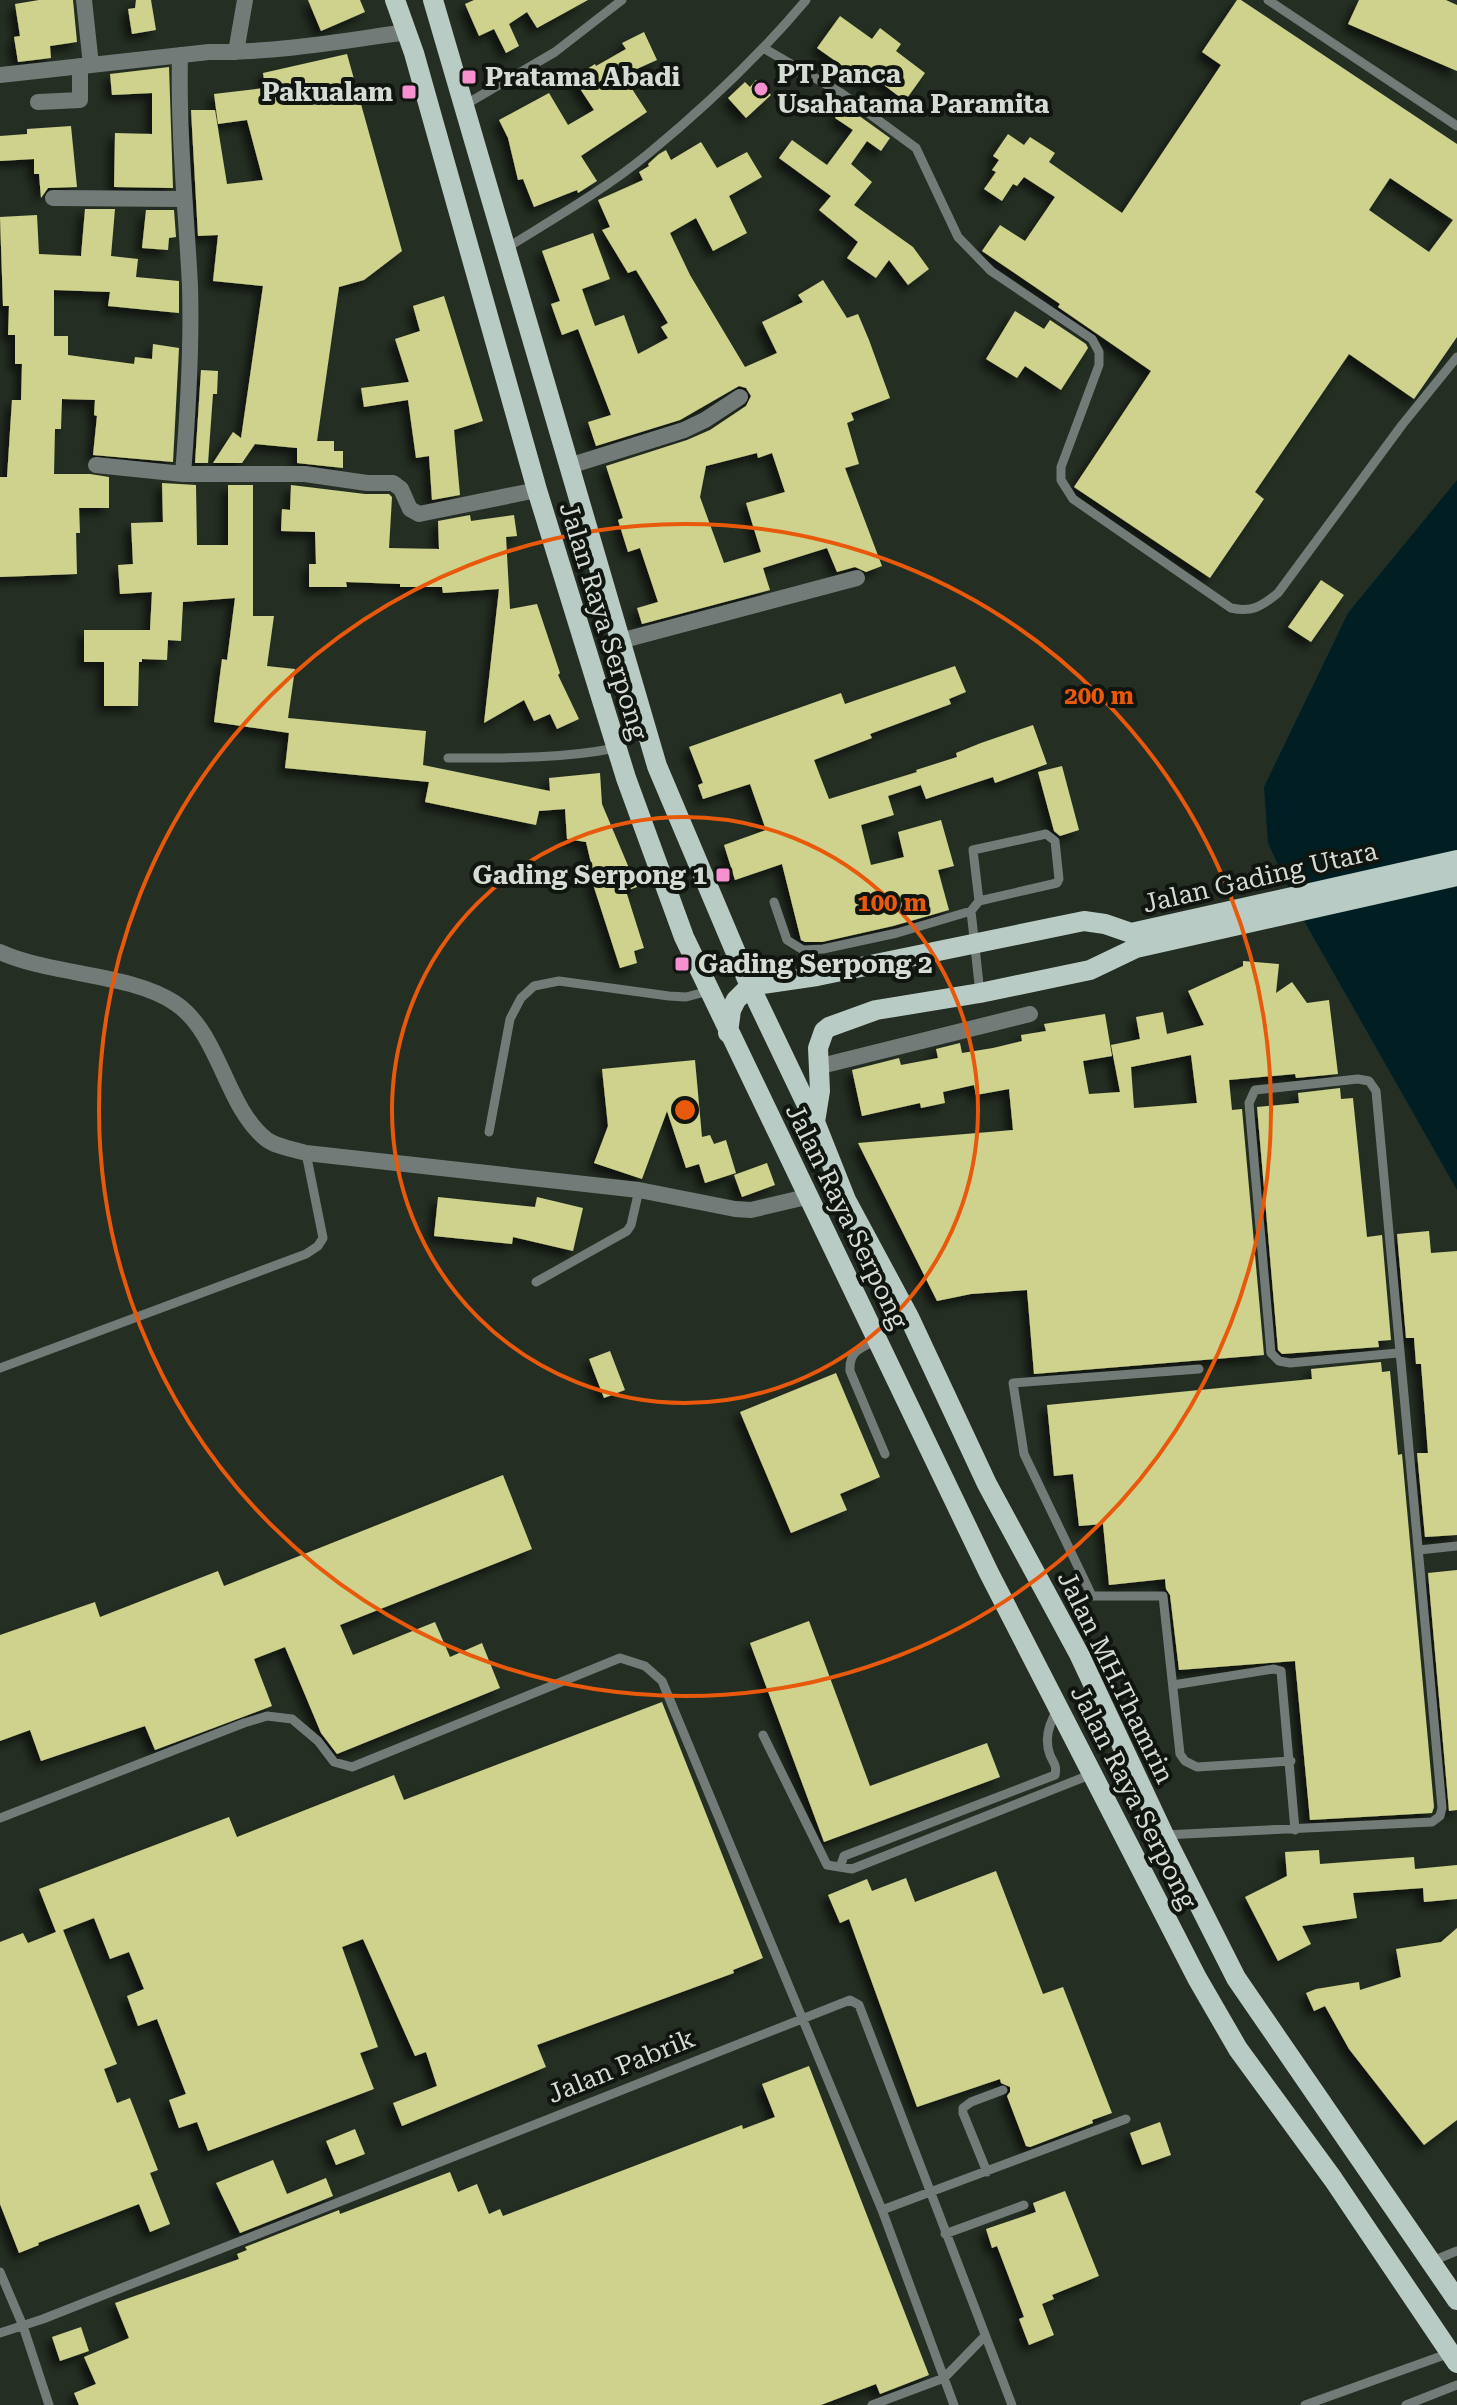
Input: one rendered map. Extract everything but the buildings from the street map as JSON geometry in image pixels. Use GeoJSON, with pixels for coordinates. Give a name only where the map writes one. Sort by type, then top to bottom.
{"type":"FeatureCollection","features":[{"type":"Feature","properties":{"kind":"main road","name":"Jalan Raya Serpong"},"geometry":{"type":"LineString","coordinates":[[395,0],[407,32],[537,490],[616,748],[684,937],[806,1197],[989,1573],[1197,1978],[1238,2049],[1333,2179],[1454,2358]]}},
{"type":"Feature","properties":{"kind":"main road","name":"Jalan Raya Serpong"},"geometry":{"type":"LineString","coordinates":[[433,0],[657,766],[779,1048]]}},
{"type":"Feature","properties":{"kind":"main road","name":"Jalan Gading Utara"},"geometry":{"type":"LineString","coordinates":[[815,1122],[820,1091],[818,1048],[824,1031],[835,1024],[876,1010],[1090,970],[1170,933],[1457,860]]}},
{"type":"Feature","properties":{"kind":"main road","name":"Jalan Gading Utara"},"geometry":{"type":"LineString","coordinates":[[750,986],[817,976],[976,936],[1084,921],[1131,933],[1170,933],[1457,876]]}},
{"type":"Feature","properties":{"kind":"main road"},"geometry":{"type":"LineString","coordinates":[[728,1033],[731,1010],[750,986]]}},
{"type":"Feature","properties":{"kind":"main road","name":"Jalan MH.Thamrin"},"geometry":{"type":"LineString","coordinates":[[779,1048],[815,1122],[846,1200],[909,1317],[987,1484],[1079,1654],[1164,1835],[1236,1978],[1457,2300]]}},
{"type":"Feature","properties":{"kind":"street"},"geometry":{"type":"LineString","coordinates":[[38,102],[79,101],[85,65],[84,0]]}},
{"type":"Feature","properties":{"kind":"street"},"geometry":{"type":"LineString","coordinates":[[236,52],[245,0]]}},
{"type":"Feature","properties":{"kind":"street"},"geometry":{"type":"LineString","coordinates":[[0,75],[407,32]]}},
{"type":"Feature","properties":{"kind":"street"},"geometry":{"type":"LineString","coordinates":[[180,55],[183,199],[190,286],[190,357],[183,474]]}},
{"type":"Feature","properties":{"kind":"street"},"geometry":{"type":"LineString","coordinates":[[53,198],[183,199]]}},
{"type":"Feature","properties":{"kind":"street"},"geometry":{"type":"LineString","coordinates":[[569,466],[684,430],[740,397]]}},
{"type":"Feature","properties":{"kind":"street"},"geometry":{"type":"LineString","coordinates":[[96,465],[183,474],[305,474],[367,483],[393,483],[401,489],[410,509],[419,514],[537,490]]}},
{"type":"Feature","properties":{"kind":"street"},"geometry":{"type":"LineString","coordinates":[[620,641],[857,578]]}},
{"type":"Feature","properties":{"kind":"street"},"geometry":{"type":"LineString","coordinates":[[0,952],[152,991],[177,1004],[196,1023],[251,1124],[269,1141],[306,1153],[639,1190],[735,1209],[751,1210],[806,1197]]}},
{"type":"Feature","properties":{"kind":"street"},"geometry":{"type":"LineString","coordinates":[[817,1067],[1030,1014]]}},
{"type":"Feature","properties":{"kind":"lane"},"geometry":{"type":"LineString","coordinates":[[463,106],[555,52],[622,0]]}},
{"type":"Feature","properties":{"kind":"lane"},"geometry":{"type":"LineString","coordinates":[[505,249],[575,206],[647,155],[765,49],[806,0]]}},
{"type":"Feature","properties":{"kind":"lane"},"geometry":{"type":"LineString","coordinates":[[1268,0],[1457,126]]}},
{"type":"Feature","properties":{"kind":"lane"},"geometry":{"type":"LineString","coordinates":[[765,49],[841,93],[916,148],[958,237],[991,271],[1092,339],[1099,352],[1099,365],[1061,467],[1061,480],[1073,499],[1231,608],[1256,609],[1278,593],[1402,425],[1457,357]]}},
{"type":"Feature","properties":{"kind":"lane"},"geometry":{"type":"LineString","coordinates":[[448,758],[551,757],[616,748]]}},
{"type":"Feature","properties":{"kind":"lane"},"geometry":{"type":"LineString","coordinates":[[774,902],[787,940],[803,950],[850,944],[971,911],[979,901],[1057,883],[1055,841],[1046,834],[973,850],[979,901]]}},
{"type":"Feature","properties":{"kind":"lane"},"geometry":{"type":"LineString","coordinates":[[971,911],[980,993]]}},
{"type":"Feature","properties":{"kind":"lane"},"geometry":{"type":"LineString","coordinates":[[489,1132],[510,1019],[521,998],[534,986],[559,981],[686,997],[709,991]]}},
{"type":"Feature","properties":{"kind":"lane"},"geometry":{"type":"LineString","coordinates":[[1164,1835],[1432,1822],[1440,1816],[1442,1808],[1376,1091],[1364,1079],[1255,1090],[1249,1103],[1271,1353],[1279,1361],[1290,1363],[1398,1353]]}},
{"type":"Feature","properties":{"kind":"lane"},"geometry":{"type":"LineString","coordinates":[[0,1368],[306,1254],[318,1246],[323,1238],[306,1153]]}},
{"type":"Feature","properties":{"kind":"lane"},"geometry":{"type":"LineString","coordinates":[[536,1282],[627,1231],[639,1190]]}},
{"type":"Feature","properties":{"kind":"lane"},"geometry":{"type":"LineString","coordinates":[[877,1340],[854,1351],[850,1371],[885,1454]]}},
{"type":"Feature","properties":{"kind":"lane"},"geometry":{"type":"LineString","coordinates":[[1199,1369],[1013,1383],[1024,1454],[1092,1596],[1163,1596],[1180,1754],[1190,1765],[1291,1761]]}},
{"type":"Feature","properties":{"kind":"lane"},"geometry":{"type":"LineString","coordinates":[[1419,1550],[1457,1546]]}},
{"type":"Feature","properties":{"kind":"lane"},"geometry":{"type":"LineString","coordinates":[[0,1818],[267,1716],[292,1719],[318,1741],[334,1762],[352,1767],[620,1658],[645,1666],[662,1681],[882,2210],[954,2405]]}},
{"type":"Feature","properties":{"kind":"lane"},"geometry":{"type":"LineString","coordinates":[[1173,1685],[1274,1669],[1281,1671],[1295,1830]]}},
{"type":"Feature","properties":{"kind":"lane"},"geometry":{"type":"LineString","coordinates":[[840,1867],[844,1856],[1055,1775],[1056,1766],[1050,1754],[1047,1735],[1059,1706]]}},
{"type":"Feature","properties":{"kind":"lane"},"geometry":{"type":"LineString","coordinates":[[763,1735],[827,1865],[852,1869],[1092,1774]]}},
{"type":"Feature","properties":{"kind":"lane"},"geometry":{"type":"LineString","coordinates":[[1003,1795],[1008,1807]]}},
{"type":"Feature","properties":{"kind":"lane","name":"Jalan Pabrik"},"geometry":{"type":"LineString","coordinates":[[0,2333],[850,2000],[859,2005],[1012,2405]]}},
{"type":"Feature","properties":{"kind":"lane"},"geometry":{"type":"LineString","coordinates":[[987,2172],[963,2108],[1003,2090]]}},
{"type":"Feature","properties":{"kind":"lane"},"geometry":{"type":"LineString","coordinates":[[882,2210],[1126,2119]]}},
{"type":"Feature","properties":{"kind":"lane"},"geometry":{"type":"LineString","coordinates":[[945,2234],[1024,2205]]}},
{"type":"Feature","properties":{"kind":"lane"},"geometry":{"type":"LineString","coordinates":[[1430,2262],[1457,2251]]}},
{"type":"Feature","properties":{"kind":"lane"},"geometry":{"type":"LineString","coordinates":[[0,2272],[23,2326],[49,2405]]}},
{"type":"Feature","properties":{"kind":"lane"},"geometry":{"type":"LineString","coordinates":[[872,2405],[944,2378],[985,2336]]}},
{"type":"Feature","properties":{"kind":"lane"},"geometry":{"type":"LineString","coordinates":[[1305,2405],[1454,2358]]}},
{"type":"Feature","properties":{"kind":"lane"},"geometry":{"type":"LineString","coordinates":[[1406,2405],[1457,2385]]}},
{"type":"Feature","properties":{"kind":"water"},"geometry":{"type":"Polygon","coordinates":[[[1457,480],[1457,1190],[1303,919],[1268,843],[1264,787],[1348,613],[1457,480]]]}},
{"type":"Feature","properties":{"kind":"place","name":"Pratama Abadi"},"geometry":{"type":"Point","coordinates":[469,77]}},
{"type":"Feature","properties":{"kind":"place","name":"PT Panca Usahatama Paramita"},"geometry":{"type":"Point","coordinates":[761,89]}},
{"type":"Feature","properties":{"kind":"place","name":"Pakualam"},"geometry":{"type":"Point","coordinates":[409,92]}},
{"type":"Feature","properties":{"kind":"place","name":"Gading Serpong 1"},"geometry":{"type":"Point","coordinates":[723,875]}},
{"type":"Feature","properties":{"kind":"place","name":"Gading Serpong 2"},"geometry":{"type":"Point","coordinates":[682,964]}}]}
